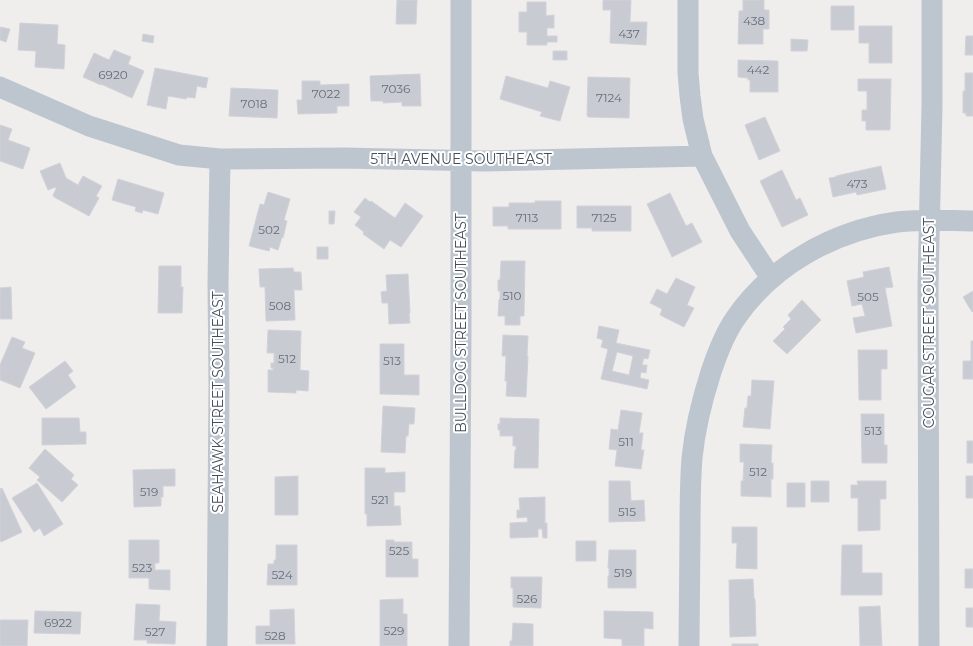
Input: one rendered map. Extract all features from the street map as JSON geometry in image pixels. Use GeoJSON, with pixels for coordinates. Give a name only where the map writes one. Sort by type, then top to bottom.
{"type":"FeatureCollection","features":[{"type":"Feature","properties":{"kind":"street","name":"BULLDOG STREET SOUTHEAST"},"geometry":{"type":"LineString","coordinates":[[459,646],[462,332],[461,0]]}},
{"type":"Feature","properties":{"kind":"street"},"geometry":{"type":"LineString","coordinates":[[688,0],[688,73],[690,96],[693,119],[702,156],[740,231],[771,278]]}},
{"type":"Feature","properties":{"kind":"street","name":"COUGAR STREET SOUTHEAST"},"geometry":{"type":"LineString","coordinates":[[929,646],[928,285],[932,106],[932,0]]}},
{"type":"Feature","properties":{"kind":"street","name":"5TH AVENUE SOUTHEAST"},"geometry":{"type":"LineString","coordinates":[[0,87],[89,126],[179,155],[220,159],[344,158],[461,161],[702,156]]}},
{"type":"Feature","properties":{"kind":"street","name":"SEAHAWK STREET SOUTHEAST"},"geometry":{"type":"LineString","coordinates":[[217,646],[219,386],[218,283],[220,159]]}},
{"type":"Feature","properties":{"kind":"street"},"geometry":{"type":"LineString","coordinates":[[689,646],[690,502],[692,458],[698,414],[703,394],[716,354],[731,326],[758,290],[771,278],[796,260],[842,236],[897,222],[929,220],[973,221]]}},
{"type":"Feature","properties":{"kind":"building"},"geometry":{"type":"Polygon","coordinates":[[[397,0],[417,0],[416,24],[396,24],[397,0]]]}},
{"type":"Feature","properties":{"kind":"building"},"geometry":{"type":"Polygon","coordinates":[[[603,0],[631,0],[630,22],[647,22],[646,45],[610,43],[611,10],[603,10],[603,0]]]}},
{"type":"Feature","properties":{"kind":"building"},"geometry":{"type":"Polygon","coordinates":[[[743,0],[764,0],[764,10],[769,10],[769,29],[763,29],[763,44],[738,44],[739,11],[743,11],[743,0]]]}},
{"type":"Feature","properties":{"kind":"building"},"geometry":{"type":"Polygon","coordinates":[[[527,2],[546,2],[546,16],[554,15],[554,28],[547,28],[547,36],[557,36],[557,42],[547,42],[547,45],[527,45],[527,32],[519,32],[519,12],[527,12],[527,2]]]}},
{"type":"Feature","properties":{"kind":"building"},"geometry":{"type":"Polygon","coordinates":[[[831,6],[854,6],[854,30],[831,30],[831,6]]]}},
{"type":"Feature","properties":{"kind":"building"},"geometry":{"type":"Polygon","coordinates":[[[20,23],[58,25],[57,44],[65,45],[64,69],[35,67],[36,51],[18,50],[20,23]]]}},
{"type":"Feature","properties":{"kind":"building"},"geometry":{"type":"Polygon","coordinates":[[[859,26],[892,26],[892,63],[869,63],[869,43],[859,43],[859,26]]]}},
{"type":"Feature","properties":{"kind":"building"},"geometry":{"type":"Polygon","coordinates":[[[0,27],[10,29],[6,42],[0,40],[0,27]]]}},
{"type":"Feature","properties":{"kind":"building"},"geometry":{"type":"Polygon","coordinates":[[[143,34],[154,36],[153,43],[142,41],[143,34]]]}},
{"type":"Feature","properties":{"kind":"building"},"geometry":{"type":"Polygon","coordinates":[[[966,36],[973,36],[973,55],[965,55],[966,36]]]}},
{"type":"Feature","properties":{"kind":"building"},"geometry":{"type":"Polygon","coordinates":[[[791,39],[808,40],[807,51],[791,51],[791,39]]]}},
{"type":"Feature","properties":{"kind":"building"},"geometry":{"type":"Polygon","coordinates":[[[114,50],[131,57],[128,64],[144,71],[132,98],[83,77],[94,53],[109,60],[114,50]]]}},
{"type":"Feature","properties":{"kind":"building"},"geometry":{"type":"Polygon","coordinates":[[[553,51],[567,51],[567,60],[553,60],[553,51]]]}},
{"type":"Feature","properties":{"kind":"building"},"geometry":{"type":"Polygon","coordinates":[[[738,60],[778,61],[778,92],[750,92],[750,80],[748,80],[748,78],[738,77],[738,60]]]}},
{"type":"Feature","properties":{"kind":"building"},"geometry":{"type":"Polygon","coordinates":[[[155,68],[208,78],[206,88],[197,86],[195,98],[187,97],[186,99],[168,96],[166,109],[147,105],[155,68]]]}},
{"type":"Feature","properties":{"kind":"building"},"geometry":{"type":"Polygon","coordinates":[[[965,73],[973,73],[973,116],[966,116],[966,113],[963,113],[965,73]]]}},
{"type":"Feature","properties":{"kind":"building"},"geometry":{"type":"Polygon","coordinates":[[[420,74],[421,106],[402,106],[402,102],[383,103],[383,101],[371,101],[370,76],[420,74]]]}},
{"type":"Feature","properties":{"kind":"building"},"geometry":{"type":"Polygon","coordinates":[[[506,76],[548,88],[550,81],[570,87],[560,121],[540,116],[542,112],[500,99],[506,76]]]}},
{"type":"Feature","properties":{"kind":"building"},"geometry":{"type":"Polygon","coordinates":[[[588,77],[630,78],[629,118],[588,117],[588,77]]]}},
{"type":"Feature","properties":{"kind":"building"},"geometry":{"type":"Polygon","coordinates":[[[858,79],[891,79],[890,130],[866,130],[866,121],[862,121],[862,110],[867,110],[867,91],[858,91],[858,79]]]}},
{"type":"Feature","properties":{"kind":"building"},"geometry":{"type":"Polygon","coordinates":[[[302,81],[320,81],[320,85],[349,84],[349,106],[337,106],[337,113],[298,114],[297,100],[302,100],[302,81]]]}},
{"type":"Feature","properties":{"kind":"building"},"geometry":{"type":"Polygon","coordinates":[[[231,88],[278,90],[277,118],[229,116],[231,88]]]}},
{"type":"Feature","properties":{"kind":"building"},"geometry":{"type":"Polygon","coordinates":[[[765,117],[780,151],[759,160],[745,125],[765,117]]]}},
{"type":"Feature","properties":{"kind":"building"},"geometry":{"type":"Polygon","coordinates":[[[0,125],[12,129],[8,140],[30,148],[23,169],[0,161],[0,125]]]}},
{"type":"Feature","properties":{"kind":"building"},"geometry":{"type":"Polygon","coordinates":[[[60,163],[66,178],[78,185],[83,176],[102,186],[96,196],[99,198],[89,216],[54,197],[53,195],[56,187],[48,190],[40,171],[60,163]]]}},
{"type":"Feature","properties":{"kind":"building"},"geometry":{"type":"Polygon","coordinates":[[[881,166],[886,189],[857,195],[856,192],[833,197],[829,178],[881,166]]]}},
{"type":"Feature","properties":{"kind":"building"},"geometry":{"type":"Polygon","coordinates":[[[782,170],[796,200],[800,198],[808,215],[782,227],[760,181],[782,170]]]}},
{"type":"Feature","properties":{"kind":"building"},"geometry":{"type":"Polygon","coordinates":[[[118,179],[164,193],[158,214],[143,210],[142,213],[135,211],[136,207],[112,200],[118,179]]]}},
{"type":"Feature","properties":{"kind":"building"},"geometry":{"type":"Polygon","coordinates":[[[268,192],[290,199],[284,220],[287,221],[283,238],[282,237],[278,250],[270,247],[269,251],[249,246],[260,204],[264,205],[268,192]]]}},
{"type":"Feature","properties":{"kind":"building"},"geometry":{"type":"Polygon","coordinates":[[[670,193],[686,226],[692,223],[702,242],[672,257],[647,204],[670,193]]]}},
{"type":"Feature","properties":{"kind":"building"},"geometry":{"type":"Polygon","coordinates":[[[365,198],[395,218],[405,203],[423,216],[401,247],[390,240],[384,249],[363,234],[364,232],[355,225],[361,217],[354,212],[365,198]]]}},
{"type":"Feature","properties":{"kind":"building"},"geometry":{"type":"Polygon","coordinates":[[[535,201],[561,201],[561,229],[508,229],[508,226],[493,226],[493,207],[509,207],[509,203],[535,203],[535,201]]]}},
{"type":"Feature","properties":{"kind":"building"},"geometry":{"type":"Polygon","coordinates":[[[577,206],[631,206],[631,231],[592,231],[592,228],[577,228],[577,206]]]}},
{"type":"Feature","properties":{"kind":"building"},"geometry":{"type":"Polygon","coordinates":[[[329,211],[335,211],[334,224],[329,224],[329,211]]]}},
{"type":"Feature","properties":{"kind":"building"},"geometry":{"type":"Polygon","coordinates":[[[317,247],[328,247],[328,259],[317,259],[317,247]]]}},
{"type":"Feature","properties":{"kind":"building"},"geometry":{"type":"Polygon","coordinates":[[[501,261],[525,261],[524,316],[520,316],[520,325],[505,325],[505,316],[498,316],[500,291],[498,291],[498,280],[500,280],[501,261]]]}},
{"type":"Feature","properties":{"kind":"building"},"geometry":{"type":"Polygon","coordinates":[[[159,266],[181,266],[181,287],[183,287],[182,313],[158,313],[159,266]]]}},
{"type":"Feature","properties":{"kind":"building"},"geometry":{"type":"Polygon","coordinates":[[[889,267],[893,287],[885,288],[892,326],[856,333],[853,318],[865,316],[862,304],[852,306],[847,281],[864,277],[863,272],[889,267]]]}},
{"type":"Feature","properties":{"kind":"building"},"geometry":{"type":"Polygon","coordinates":[[[293,268],[294,272],[301,272],[302,290],[294,290],[295,320],[266,321],[265,287],[260,287],[259,269],[293,268]]]}},
{"type":"Feature","properties":{"kind":"building"},"geometry":{"type":"Polygon","coordinates":[[[408,274],[410,323],[389,324],[388,303],[382,303],[381,292],[387,291],[386,275],[408,274]]]}},
{"type":"Feature","properties":{"kind":"building"},"geometry":{"type":"Polygon","coordinates":[[[676,278],[695,287],[687,305],[694,308],[684,327],[660,315],[662,309],[650,303],[657,289],[667,294],[676,278]]]}},
{"type":"Feature","properties":{"kind":"building"},"geometry":{"type":"Polygon","coordinates":[[[11,287],[12,319],[0,319],[0,288],[11,287]]]}},
{"type":"Feature","properties":{"kind":"building"},"geometry":{"type":"Polygon","coordinates":[[[973,291],[973,311],[972,312],[963,297],[973,291]]]}},
{"type":"Feature","properties":{"kind":"building"},"geometry":{"type":"Polygon","coordinates":[[[802,300],[821,320],[787,354],[773,341],[785,329],[783,327],[791,319],[788,315],[802,300]]]}},
{"type":"Feature","properties":{"kind":"building"},"geometry":{"type":"Polygon","coordinates":[[[599,326],[619,330],[616,343],[650,350],[648,359],[644,358],[642,365],[647,365],[646,373],[641,372],[640,378],[649,380],[647,389],[601,379],[608,349],[601,347],[603,340],[597,338],[599,326]],[[617,352],[612,371],[629,375],[633,356],[617,352]]]}},
{"type":"Feature","properties":{"kind":"building"},"geometry":{"type":"Polygon","coordinates":[[[268,330],[301,331],[300,370],[309,371],[308,391],[296,390],[296,393],[268,392],[268,370],[273,370],[273,368],[271,368],[271,363],[274,363],[274,353],[267,353],[268,330]]]}},
{"type":"Feature","properties":{"kind":"building"},"geometry":{"type":"Polygon","coordinates":[[[503,335],[528,336],[526,397],[506,396],[506,356],[502,356],[503,335]]]}},
{"type":"Feature","properties":{"kind":"building"},"geometry":{"type":"Polygon","coordinates":[[[12,337],[25,342],[22,348],[35,353],[20,388],[0,380],[0,365],[12,337]]]}},
{"type":"Feature","properties":{"kind":"building"},"geometry":{"type":"Polygon","coordinates":[[[971,341],[973,341],[973,379],[963,379],[963,361],[971,361],[971,341]]]}},
{"type":"Feature","properties":{"kind":"building"},"geometry":{"type":"Polygon","coordinates":[[[380,344],[404,344],[404,375],[419,375],[419,395],[380,394],[380,344]]]}},
{"type":"Feature","properties":{"kind":"building"},"geometry":{"type":"Polygon","coordinates":[[[858,350],[887,350],[887,369],[881,369],[881,400],[859,400],[858,350]]]}},
{"type":"Feature","properties":{"kind":"building"},"geometry":{"type":"Polygon","coordinates":[[[65,361],[73,371],[68,375],[76,387],[46,409],[29,387],[65,361]]]}},
{"type":"Feature","properties":{"kind":"building"},"geometry":{"type":"Polygon","coordinates":[[[752,380],[774,381],[770,429],[743,427],[748,396],[751,396],[752,380]]]}},
{"type":"Feature","properties":{"kind":"building"},"geometry":{"type":"Polygon","coordinates":[[[383,406],[415,408],[414,424],[409,424],[408,436],[406,436],[405,453],[381,452],[383,406]]]}},
{"type":"Feature","properties":{"kind":"building"},"geometry":{"type":"Polygon","coordinates":[[[621,410],[642,413],[639,433],[643,433],[641,450],[644,450],[641,469],[615,466],[617,450],[609,449],[611,429],[618,430],[621,410]]]}},
{"type":"Feature","properties":{"kind":"building"},"geometry":{"type":"Polygon","coordinates":[[[861,414],[884,414],[884,445],[887,445],[887,463],[862,463],[861,414]]]}},
{"type":"Feature","properties":{"kind":"building"},"geometry":{"type":"Polygon","coordinates":[[[42,418],[79,418],[80,432],[86,432],[86,444],[42,445],[42,418]]]}},
{"type":"Feature","properties":{"kind":"building"},"geometry":{"type":"Polygon","coordinates":[[[500,418],[539,419],[538,468],[514,468],[516,446],[513,446],[513,436],[500,436],[498,424],[500,424],[500,418]]]}},
{"type":"Feature","properties":{"kind":"building"},"geometry":{"type":"Polygon","coordinates":[[[967,441],[973,441],[973,463],[967,463],[967,441]]]}},
{"type":"Feature","properties":{"kind":"building"},"geometry":{"type":"Polygon","coordinates":[[[740,444],[772,445],[771,463],[773,463],[773,479],[771,479],[771,497],[741,496],[741,481],[743,481],[744,462],[740,462],[740,444]]]}},
{"type":"Feature","properties":{"kind":"building"},"geometry":{"type":"Polygon","coordinates":[[[45,449],[74,475],[71,479],[78,485],[62,502],[37,480],[40,477],[29,468],[45,449]]]}},
{"type":"Feature","properties":{"kind":"building"},"geometry":{"type":"Polygon","coordinates":[[[365,468],[385,468],[385,473],[405,472],[405,492],[394,492],[394,506],[400,506],[401,525],[367,526],[367,514],[365,514],[365,468]]]}},
{"type":"Feature","properties":{"kind":"building"},"geometry":{"type":"Polygon","coordinates":[[[175,469],[175,486],[163,486],[161,506],[134,507],[133,470],[175,469]]]}},
{"type":"Feature","properties":{"kind":"building"},"geometry":{"type":"Polygon","coordinates":[[[298,476],[298,515],[275,515],[275,477],[298,476]]]}},
{"type":"Feature","properties":{"kind":"building"},"geometry":{"type":"Polygon","coordinates":[[[966,476],[973,476],[973,498],[966,498],[966,476]]]}},
{"type":"Feature","properties":{"kind":"building"},"geometry":{"type":"Polygon","coordinates":[[[609,481],[630,481],[631,501],[644,500],[645,521],[609,522],[609,481]]]}},
{"type":"Feature","properties":{"kind":"building"},"geometry":{"type":"Polygon","coordinates":[[[811,481],[829,481],[829,502],[811,502],[811,481]]]}},
{"type":"Feature","properties":{"kind":"building"},"geometry":{"type":"Polygon","coordinates":[[[857,481],[886,481],[886,499],[880,499],[880,530],[858,531],[858,498],[851,498],[851,485],[858,485],[857,481]]]}},
{"type":"Feature","properties":{"kind":"building"},"geometry":{"type":"Polygon","coordinates":[[[37,483],[63,524],[44,536],[40,528],[34,532],[12,498],[37,483]]]}},
{"type":"Feature","properties":{"kind":"building"},"geometry":{"type":"Polygon","coordinates":[[[787,483],[805,483],[805,507],[787,507],[787,483]]]}},
{"type":"Feature","properties":{"kind":"building"},"geometry":{"type":"Polygon","coordinates":[[[2,488],[22,532],[1,542],[0,489],[2,488]]]}},
{"type":"Feature","properties":{"kind":"building"},"geometry":{"type":"Polygon","coordinates":[[[545,497],[545,523],[547,523],[547,538],[543,538],[542,529],[538,529],[538,537],[510,538],[510,523],[528,522],[527,517],[517,518],[517,510],[520,510],[519,498],[545,497]]]}},
{"type":"Feature","properties":{"kind":"building"},"geometry":{"type":"Polygon","coordinates":[[[732,527],[757,527],[757,569],[736,568],[737,543],[732,543],[732,527]]]}},
{"type":"Feature","properties":{"kind":"building"},"geometry":{"type":"Polygon","coordinates":[[[129,540],[159,540],[159,563],[155,563],[155,570],[170,570],[170,590],[149,589],[149,578],[129,578],[129,540]]]}},
{"type":"Feature","properties":{"kind":"building"},"geometry":{"type":"Polygon","coordinates":[[[386,540],[394,540],[394,542],[412,542],[412,559],[418,559],[418,577],[386,577],[386,540]]]}},
{"type":"Feature","properties":{"kind":"building"},"geometry":{"type":"Polygon","coordinates":[[[576,541],[596,541],[596,561],[576,561],[576,541]]]}},
{"type":"Feature","properties":{"kind":"building"},"geometry":{"type":"Polygon","coordinates":[[[276,545],[297,545],[297,585],[267,585],[268,564],[274,564],[274,560],[276,560],[276,545]]]}},
{"type":"Feature","properties":{"kind":"building"},"geometry":{"type":"Polygon","coordinates":[[[842,545],[862,545],[862,573],[882,573],[882,595],[841,595],[842,545]]]}},
{"type":"Feature","properties":{"kind":"building"},"geometry":{"type":"Polygon","coordinates":[[[609,550],[636,550],[636,588],[608,588],[609,550]]]}},
{"type":"Feature","properties":{"kind":"building"},"geometry":{"type":"Polygon","coordinates":[[[965,569],[973,569],[973,588],[965,588],[965,569]]]}},
{"type":"Feature","properties":{"kind":"building"},"geometry":{"type":"Polygon","coordinates":[[[511,577],[542,577],[541,608],[513,607],[513,588],[511,588],[511,577]]]}},
{"type":"Feature","properties":{"kind":"building"},"geometry":{"type":"Polygon","coordinates":[[[753,579],[756,636],[730,637],[729,580],[753,579]]]}},
{"type":"Feature","properties":{"kind":"building"},"geometry":{"type":"Polygon","coordinates":[[[403,599],[403,614],[407,614],[407,646],[380,646],[380,600],[403,599]]]}},
{"type":"Feature","properties":{"kind":"building"},"geometry":{"type":"Polygon","coordinates":[[[136,604],[160,605],[159,621],[176,622],[175,644],[147,643],[147,640],[134,640],[136,604]]]}},
{"type":"Feature","properties":{"kind":"building"},"geometry":{"type":"Polygon","coordinates":[[[880,606],[882,646],[860,646],[859,607],[880,606]]]}},
{"type":"Feature","properties":{"kind":"building"},"geometry":{"type":"Polygon","coordinates":[[[966,608],[973,608],[973,627],[966,627],[966,608]]]}},
{"type":"Feature","properties":{"kind":"building"},"geometry":{"type":"Polygon","coordinates":[[[294,609],[295,644],[256,644],[256,626],[270,626],[270,610],[294,609]]]}},
{"type":"Feature","properties":{"kind":"building"},"geometry":{"type":"Polygon","coordinates":[[[35,611],[81,612],[80,634],[34,633],[35,611]]]}},
{"type":"Feature","properties":{"kind":"building"},"geometry":{"type":"Polygon","coordinates":[[[604,611],[653,612],[653,629],[644,628],[644,646],[622,646],[622,639],[604,638],[604,611]]]}},
{"type":"Feature","properties":{"kind":"building"},"geometry":{"type":"Polygon","coordinates":[[[0,620],[28,620],[27,646],[0,646],[0,620]]]}},
{"type":"Feature","properties":{"kind":"building"},"geometry":{"type":"Polygon","coordinates":[[[513,623],[533,624],[533,646],[510,646],[510,641],[512,641],[513,623]]]}},
{"type":"Feature","properties":{"kind":"building"},"geometry":{"type":"Polygon","coordinates":[[[732,644],[758,644],[758,646],[732,646],[732,644]]]}}]}
